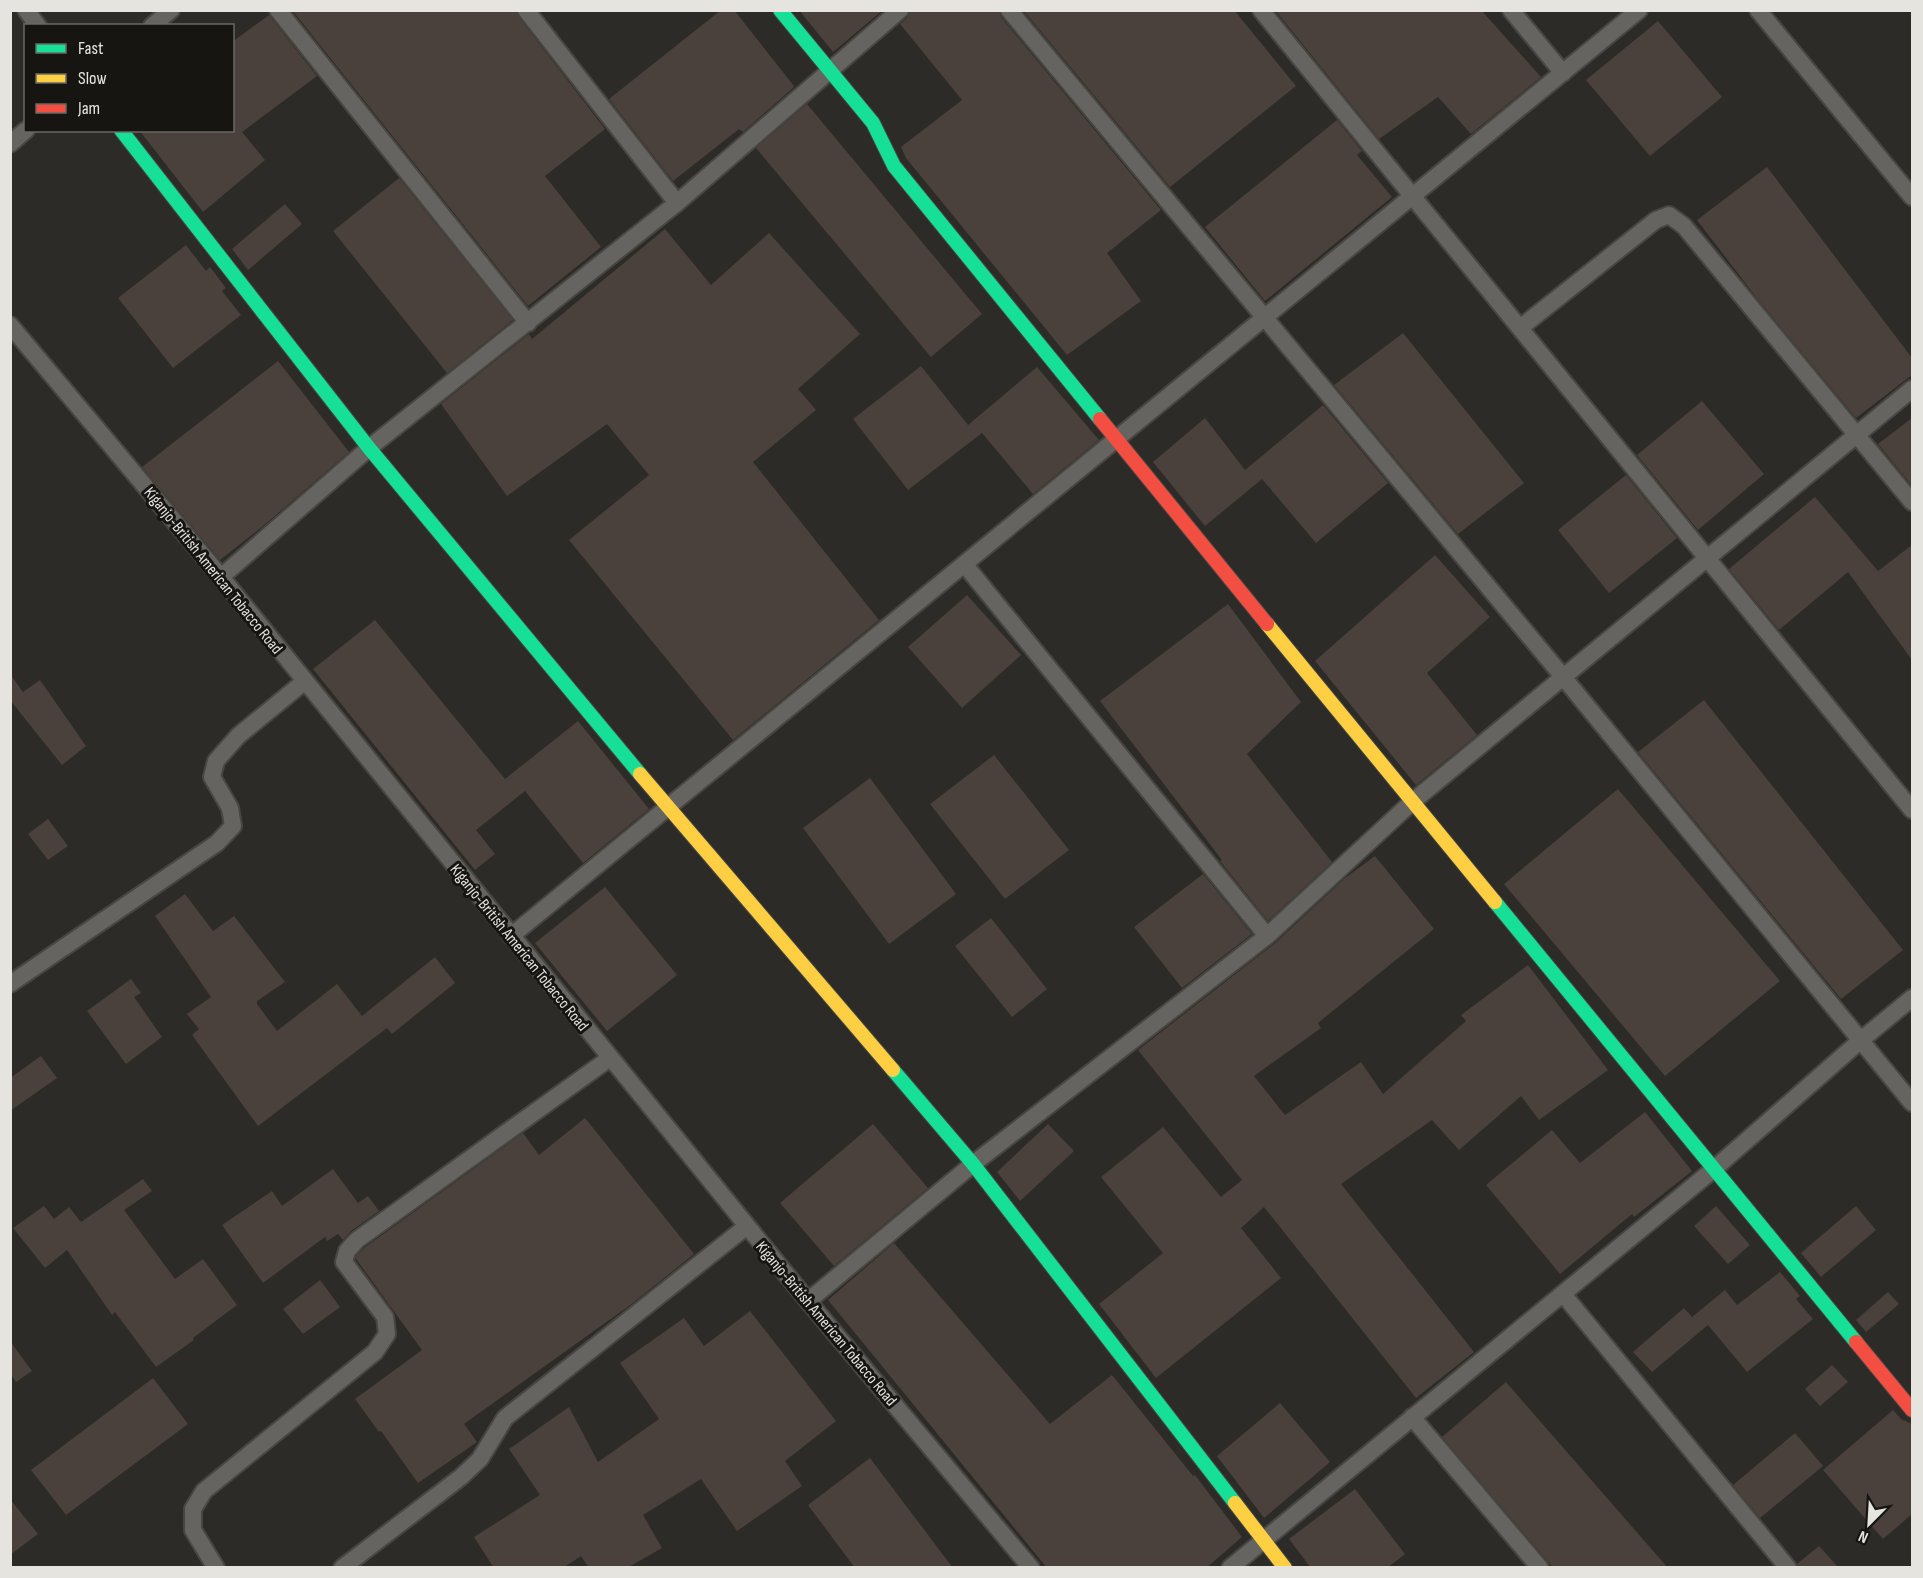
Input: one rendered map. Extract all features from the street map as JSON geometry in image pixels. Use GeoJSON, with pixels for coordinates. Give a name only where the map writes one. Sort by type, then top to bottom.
{"type":"FeatureCollection","features":[{"type":"Feature","properties":{"kind":"street"},"geometry":{"type":"LineString","coordinates":[[26,10],[36,24]]}},
{"type":"Feature","properties":{"kind":"street"},"geometry":{"type":"LineString","coordinates":[[154,24],[171,10]]}},
{"type":"Feature","properties":{"kind":"street"},"geometry":{"type":"LineString","coordinates":[[278,10],[528,323]]}},
{"type":"Feature","properties":{"kind":"street"},"geometry":{"type":"LineString","coordinates":[[526,10],[676,203]]}},
{"type":"Feature","properties":{"kind":"street"},"geometry":{"type":"LineString","coordinates":[[780,10],[873,123],[894,166],[1412,802],[1912,1410]]}},
{"type":"Feature","properties":{"kind":"street"},"geometry":{"type":"LineString","coordinates":[[221,577],[369,448],[676,203],[900,10]]}},
{"type":"Feature","properties":{"kind":"street"},"geometry":{"type":"LineString","coordinates":[[1009,10],[1564,678],[1912,1103]]}},
{"type":"Feature","properties":{"kind":"street"},"geometry":{"type":"LineString","coordinates":[[1261,10],[1912,810]]}},
{"type":"Feature","properties":{"kind":"street"},"geometry":{"type":"LineString","coordinates":[[1511,10],[1563,73]]}},
{"type":"Feature","properties":{"kind":"street"},"geometry":{"type":"LineString","coordinates":[[511,936],[1639,10]]}},
{"type":"Feature","properties":{"kind":"street"},"geometry":{"type":"LineString","coordinates":[[1758,10],[1912,197]]}},
{"type":"Feature","properties":{"kind":"street"},"geometry":{"type":"LineString","coordinates":[[10,144],[24,132]]}},
{"type":"Feature","properties":{"kind":"street"},"geometry":{"type":"LineString","coordinates":[[123,132],[369,448],[668,808],[974,1164],[1285,1568]]}},
{"type":"Feature","properties":{"kind":"street"},"geometry":{"type":"LineString","coordinates":[[1520,328],[1656,220],[1669,215],[1684,226],[1912,502]]}},
{"type":"Feature","properties":{"kind":"street","name":"Kiganjo-British American Tobacco Road"},"geometry":{"type":"LineString","coordinates":[[10,325],[221,577],[808,1301],[1031,1568]]}},
{"type":"Feature","properties":{"kind":"street"},"geometry":{"type":"LineString","coordinates":[[808,1301],[974,1164],[1267,936],[1412,802],[1912,389]]}},
{"type":"Feature","properties":{"kind":"street"},"geometry":{"type":"LineString","coordinates":[[965,564],[1267,936]]}},
{"type":"Feature","properties":{"kind":"street"},"geometry":{"type":"LineString","coordinates":[[10,984],[217,843],[233,826],[230,808],[212,777],[216,761],[238,736],[305,681]]}},
{"type":"Feature","properties":{"kind":"street"},"geometry":{"type":"LineString","coordinates":[[1230,1568],[1714,1169],[1912,998]]}},
{"type":"Feature","properties":{"kind":"street"},"geometry":{"type":"LineString","coordinates":[[216,1568],[193,1530],[193,1509],[204,1491],[375,1352],[387,1334],[385,1317],[344,1262],[347,1251],[357,1240],[610,1058]]}},
{"type":"Feature","properties":{"kind":"street"},"geometry":{"type":"LineString","coordinates":[[351,1565],[461,1477],[480,1459],[505,1418],[747,1226]]}},
{"type":"Feature","properties":{"kind":"street"},"geometry":{"type":"LineString","coordinates":[[1563,1293],[1788,1568]]}},
{"type":"Feature","properties":{"kind":"street"},"geometry":{"type":"LineString","coordinates":[[1412,1417],[1540,1568]]}},
{"type":"Feature","properties":{"kind":"building"},"geometry":{"type":"Polygon","coordinates":[[[292,10],[516,10],[518,16],[605,129],[545,176],[601,247],[528,306],[292,10]]]}},
{"type":"Feature","properties":{"kind":"building"},"geometry":{"type":"Polygon","coordinates":[[[721,10],[734,10],[794,86],[743,132],[739,129],[673,181],[609,99],[721,10]]]}},
{"type":"Feature","properties":{"kind":"building"},"geometry":{"type":"Polygon","coordinates":[[[799,10],[883,10],[833,52],[799,10]]]}},
{"type":"Feature","properties":{"kind":"building"},"geometry":{"type":"Polygon","coordinates":[[[910,10],[999,10],[1001,17],[1161,210],[1107,253],[1141,301],[1067,355],[906,158],[901,147],[962,100],[900,24],[907,18],[910,10]]]}},
{"type":"Feature","properties":{"kind":"building"},"geometry":{"type":"Polygon","coordinates":[[[1023,10],[1234,10],[1296,86],[1170,187],[1023,10]]]}},
{"type":"Feature","properties":{"kind":"building"},"geometry":{"type":"Polygon","coordinates":[[[1275,10],[1481,10],[1541,77],[1471,134],[1438,97],[1379,139],[1275,10]]]}},
{"type":"Feature","properties":{"kind":"building"},"geometry":{"type":"Polygon","coordinates":[[[269,15],[317,76],[242,132],[265,160],[203,212],[141,132],[234,132],[234,41],[269,15]]]}},
{"type":"Feature","properties":{"kind":"building"},"geometry":{"type":"Polygon","coordinates":[[[1658,21],[1722,97],[1650,156],[1586,80],[1658,21]]]}},
{"type":"Feature","properties":{"kind":"building"},"geometry":{"type":"Polygon","coordinates":[[[807,104],[982,314],[931,357],[756,148],[807,104]]]}},
{"type":"Feature","properties":{"kind":"building"},"geometry":{"type":"Polygon","coordinates":[[[1337,120],[1362,151],[1357,155],[1392,197],[1265,301],[1205,227],[1337,120]]]}},
{"type":"Feature","properties":{"kind":"building"},"geometry":{"type":"Polygon","coordinates":[[[1767,167],[1912,358],[1912,375],[1856,418],[1759,301],[1697,220],[1767,167]]]}},
{"type":"Feature","properties":{"kind":"building"},"geometry":{"type":"Polygon","coordinates":[[[399,178],[513,320],[447,373],[333,231],[399,178]]]}},
{"type":"Feature","properties":{"kind":"building"},"geometry":{"type":"Polygon","coordinates":[[[285,204],[302,224],[248,270],[232,249],[285,204]]]}},
{"type":"Feature","properties":{"kind":"building"},"geometry":{"type":"Polygon","coordinates":[[[665,229],[711,285],[769,233],[860,334],[798,389],[816,410],[753,462],[879,620],[733,740],[569,540],[649,475],[607,424],[507,496],[441,404],[529,334],[532,339],[665,229]]]}},
{"type":"Feature","properties":{"kind":"building"},"geometry":{"type":"Polygon","coordinates":[[[186,245],[206,271],[210,267],[226,288],[222,291],[241,315],[173,368],[118,298],[186,245]]]}},
{"type":"Feature","properties":{"kind":"building"},"geometry":{"type":"Polygon","coordinates":[[[1403,333],[1524,483],[1458,534],[1334,385],[1403,333]]]}},
{"type":"Feature","properties":{"kind":"building"},"geometry":{"type":"Polygon","coordinates":[[[278,361],[349,452],[220,560],[142,467],[278,361]]]}},
{"type":"Feature","properties":{"kind":"building"},"geometry":{"type":"Polygon","coordinates":[[[921,366],[968,425],[1037,367],[1099,440],[1033,494],[982,433],[908,490],[853,419],[921,366]]]}},
{"type":"Feature","properties":{"kind":"building"},"geometry":{"type":"Polygon","coordinates":[[[1702,401],[1764,474],[1698,530],[1637,455],[1702,401]]]}},
{"type":"Feature","properties":{"kind":"building"},"geometry":{"type":"Polygon","coordinates":[[[1323,405],[1388,483],[1316,543],[1262,479],[1205,526],[1153,462],[1205,418],[1245,470],[1323,405]]]}},
{"type":"Feature","properties":{"kind":"building"},"geometry":{"type":"Polygon","coordinates":[[[1912,418],[1912,486],[1878,444],[1912,418]]]}},
{"type":"Feature","properties":{"kind":"building"},"geometry":{"type":"Polygon","coordinates":[[[1626,475],[1677,538],[1609,593],[1558,530],[1626,475]]]}},
{"type":"Feature","properties":{"kind":"building"},"geometry":{"type":"Polygon","coordinates":[[[1815,497],[1878,571],[1912,545],[1912,660],[1848,572],[1779,630],[1729,569],[1815,497]]]}},
{"type":"Feature","properties":{"kind":"building"},"geometry":{"type":"Polygon","coordinates":[[[1435,555],[1490,617],[1427,673],[1477,735],[1416,785],[1315,661],[1435,555]]]}},
{"type":"Feature","properties":{"kind":"building"},"geometry":{"type":"Polygon","coordinates":[[[967,595],[1021,655],[962,708],[908,647],[967,595]]]}},
{"type":"Feature","properties":{"kind":"building"},"geometry":{"type":"Polygon","coordinates":[[[1228,604],[1301,702],[1247,754],[1332,862],[1268,921],[1100,701],[1228,604]]]}},
{"type":"Feature","properties":{"kind":"building"},"geometry":{"type":"Polygon","coordinates":[[[375,620],[505,779],[578,721],[649,809],[583,863],[525,791],[476,830],[495,854],[475,870],[313,669],[375,620]]]}},
{"type":"Feature","properties":{"kind":"building"},"geometry":{"type":"Polygon","coordinates":[[[10,674],[23,692],[40,680],[86,746],[62,765],[10,700],[10,674]]]}},
{"type":"Feature","properties":{"kind":"building"},"geometry":{"type":"Polygon","coordinates":[[[1704,700],[1903,950],[1841,999],[1638,752],[1704,700]]]}},
{"type":"Feature","properties":{"kind":"building"},"geometry":{"type":"Polygon","coordinates":[[[994,755],[1069,850],[1005,899],[930,804],[994,755]]]}},
{"type":"Feature","properties":{"kind":"building"},"geometry":{"type":"Polygon","coordinates":[[[870,778],[956,894],[889,944],[803,828],[870,778]]]}},
{"type":"Feature","properties":{"kind":"building"},"geometry":{"type":"Polygon","coordinates":[[[1618,789],[1780,981],[1665,1076],[1504,884],[1618,789]]]}},
{"type":"Feature","properties":{"kind":"building"},"geometry":{"type":"Polygon","coordinates":[[[48,819],[68,846],[48,860],[28,834],[48,819]]]}},
{"type":"Feature","properties":{"kind":"building"},"geometry":{"type":"Polygon","coordinates":[[[1375,856],[1434,929],[1318,1023],[1321,1028],[1254,1076],[1285,1115],[1361,1062],[1383,1094],[1466,1021],[1461,1015],[1528,965],[1608,1070],[1539,1120],[1521,1096],[1459,1150],[1432,1120],[1341,1184],[1474,1352],[1416,1398],[1264,1207],[1241,1228],[1281,1278],[1156,1378],[1099,1304],[1163,1253],[1101,1177],[1163,1127],[1221,1197],[1242,1180],[1138,1050],[1274,944],[1345,878],[1375,856]]]}},
{"type":"Feature","properties":{"kind":"building"},"geometry":{"type":"Polygon","coordinates":[[[1203,874],[1252,934],[1182,988],[1134,927],[1203,874]]]}},
{"type":"Feature","properties":{"kind":"building"},"geometry":{"type":"Polygon","coordinates":[[[605,887],[677,975],[607,1031],[535,943],[605,887]]]}},
{"type":"Feature","properties":{"kind":"building"},"geometry":{"type":"Polygon","coordinates":[[[185,894],[213,931],[234,916],[285,982],[257,1001],[277,1031],[337,984],[362,1016],[435,957],[455,983],[392,1034],[387,1028],[258,1126],[192,1035],[199,1029],[187,1014],[211,997],[155,916],[185,894]]]}},
{"type":"Feature","properties":{"kind":"building"},"geometry":{"type":"Polygon","coordinates":[[[991,918],[1047,989],[1012,1017],[955,946],[991,918]]]}},
{"type":"Feature","properties":{"kind":"building"},"geometry":{"type":"Polygon","coordinates":[[[131,979],[141,993],[134,997],[162,1037],[126,1064],[87,1011],[131,979]]]}},
{"type":"Feature","properties":{"kind":"building"},"geometry":{"type":"Polygon","coordinates":[[[41,1056],[57,1078],[10,1111],[10,1078],[41,1056]]]}},
{"type":"Feature","properties":{"kind":"building"},"geometry":{"type":"Polygon","coordinates":[[[1645,1112],[1692,1171],[1634,1217],[1632,1214],[1560,1274],[1486,1185],[1552,1130],[1580,1163],[1645,1112]]]}},
{"type":"Feature","properties":{"kind":"building"},"geometry":{"type":"Polygon","coordinates":[[[585,1118],[694,1254],[633,1303],[464,1424],[477,1442],[418,1483],[355,1399],[422,1350],[356,1256],[523,1133],[539,1155],[585,1118]]]}},
{"type":"Feature","properties":{"kind":"building"},"geometry":{"type":"Polygon","coordinates":[[[873,1124],[928,1188],[834,1266],[780,1203],[873,1124]]]}},
{"type":"Feature","properties":{"kind":"building"},"geometry":{"type":"Polygon","coordinates":[[[1048,1124],[1074,1151],[1020,1201],[997,1172],[1048,1124]]]}},
{"type":"Feature","properties":{"kind":"building"},"geometry":{"type":"Polygon","coordinates":[[[333,1169],[358,1203],[368,1196],[379,1211],[351,1231],[343,1240],[338,1234],[327,1241],[325,1237],[263,1283],[222,1225],[272,1191],[282,1206],[333,1169]]]}},
{"type":"Feature","properties":{"kind":"building"},"geometry":{"type":"Polygon","coordinates":[[[143,1179],[152,1191],[124,1210],[175,1279],[203,1259],[237,1305],[156,1367],[115,1312],[112,1315],[67,1250],[45,1268],[13,1228],[44,1206],[54,1219],[69,1207],[81,1222],[143,1179]]]}},
{"type":"Feature","properties":{"kind":"building"},"geometry":{"type":"Polygon","coordinates":[[[1716,1206],[1750,1245],[1728,1264],[1694,1226],[1716,1206]]]}},
{"type":"Feature","properties":{"kind":"building"},"geometry":{"type":"Polygon","coordinates":[[[1856,1206],[1876,1230],[1821,1277],[1801,1253],[1856,1206]]]}},
{"type":"Feature","properties":{"kind":"building"},"geometry":{"type":"Polygon","coordinates":[[[894,1243],[1050,1424],[1112,1375],[1193,1476],[1195,1475],[1242,1537],[1206,1568],[1047,1568],[828,1300],[894,1243]]]}},
{"type":"Feature","properties":{"kind":"building"},"geometry":{"type":"Polygon","coordinates":[[[1780,1272],[1800,1296],[1796,1299],[1813,1319],[1747,1372],[1708,1325],[1652,1372],[1633,1352],[1684,1308],[1692,1317],[1725,1290],[1737,1305],[1780,1272]]]}},
{"type":"Feature","properties":{"kind":"building"},"geometry":{"type":"Polygon","coordinates":[[[320,1280],[340,1307],[303,1334],[283,1309],[320,1280]]]}},
{"type":"Feature","properties":{"kind":"building"},"geometry":{"type":"Polygon","coordinates":[[[1888,1292],[1899,1304],[1866,1332],[1856,1320],[1888,1292]]]}},
{"type":"Feature","properties":{"kind":"building"},"geometry":{"type":"Polygon","coordinates":[[[750,1311],[836,1421],[785,1461],[802,1486],[737,1531],[701,1479],[643,1515],[662,1548],[627,1568],[589,1568],[581,1556],[563,1568],[494,1568],[474,1537],[540,1495],[509,1449],[569,1407],[598,1462],[659,1419],[620,1363],[684,1318],[704,1346],[750,1311]]]}},
{"type":"Feature","properties":{"kind":"building"},"geometry":{"type":"Polygon","coordinates":[[[10,1341],[32,1371],[16,1382],[10,1373],[10,1341]]]}},
{"type":"Feature","properties":{"kind":"building"},"geometry":{"type":"Polygon","coordinates":[[[1832,1365],[1848,1382],[1820,1406],[1805,1389],[1832,1365]]]}},
{"type":"Feature","properties":{"kind":"building"},"geometry":{"type":"Polygon","coordinates":[[[153,1378],[188,1424],[66,1515],[31,1470],[153,1378]]]}},
{"type":"Feature","properties":{"kind":"building"},"geometry":{"type":"Polygon","coordinates":[[[1506,1382],[1668,1568],[1553,1568],[1442,1437],[1506,1382]]]}},
{"type":"Feature","properties":{"kind":"building"},"geometry":{"type":"Polygon","coordinates":[[[1280,1403],[1330,1462],[1264,1518],[1217,1456],[1280,1403]]]}},
{"type":"Feature","properties":{"kind":"building"},"geometry":{"type":"Polygon","coordinates":[[[1893,1410],[1901,1419],[1912,1424],[1912,1514],[1883,1539],[1823,1470],[1893,1410]]]}},
{"type":"Feature","properties":{"kind":"building"},"geometry":{"type":"Polygon","coordinates":[[[1795,1433],[1823,1466],[1760,1518],[1733,1485],[1795,1433]]]}},
{"type":"Feature","properties":{"kind":"building"},"geometry":{"type":"Polygon","coordinates":[[[870,1458],[953,1568],[855,1568],[808,1505],[870,1458]]]}},
{"type":"Feature","properties":{"kind":"building"},"geometry":{"type":"Polygon","coordinates":[[[1355,1489],[1405,1554],[1387,1568],[1311,1568],[1289,1539],[1355,1489]]]}},
{"type":"Feature","properties":{"kind":"building"},"geometry":{"type":"Polygon","coordinates":[[[10,1499],[38,1534],[10,1555],[10,1499]]]}},
{"type":"Feature","properties":{"kind":"building"},"geometry":{"type":"Polygon","coordinates":[[[1819,1546],[1839,1568],[1798,1568],[1797,1564],[1819,1546]]]}},
{"type":"Feature","properties":{"kind":"traffic: fast"},"geometry":{"type":"LineString","coordinates":[[780,10],[873,123],[894,166],[1100,419]]}},
{"type":"Feature","properties":{"kind":"traffic: fast"},"geometry":{"type":"LineString","coordinates":[[123,132],[369,448],[640,774]]}},
{"type":"Feature","properties":{"kind":"traffic: fast"},"geometry":{"type":"LineString","coordinates":[[1495,902],[1856,1342]]}},
{"type":"Feature","properties":{"kind":"traffic: fast"},"geometry":{"type":"LineString","coordinates":[[893,1070],[973,1164],[1235,1503]]}},
{"type":"Feature","properties":{"kind":"traffic: slow"},"geometry":{"type":"LineString","coordinates":[[1267,624],[1495,902]]}},
{"type":"Feature","properties":{"kind":"traffic: slow"},"geometry":{"type":"LineString","coordinates":[[640,774],[893,1070]]}},
{"type":"Feature","properties":{"kind":"traffic: slow"},"geometry":{"type":"LineString","coordinates":[[1235,1503],[1285,1568]]}},
{"type":"Feature","properties":{"kind":"traffic: jam"},"geometry":{"type":"LineString","coordinates":[[1100,419],[1267,624]]}},
{"type":"Feature","properties":{"kind":"traffic: jam"},"geometry":{"type":"LineString","coordinates":[[1856,1342],[1912,1410]]}}]}
